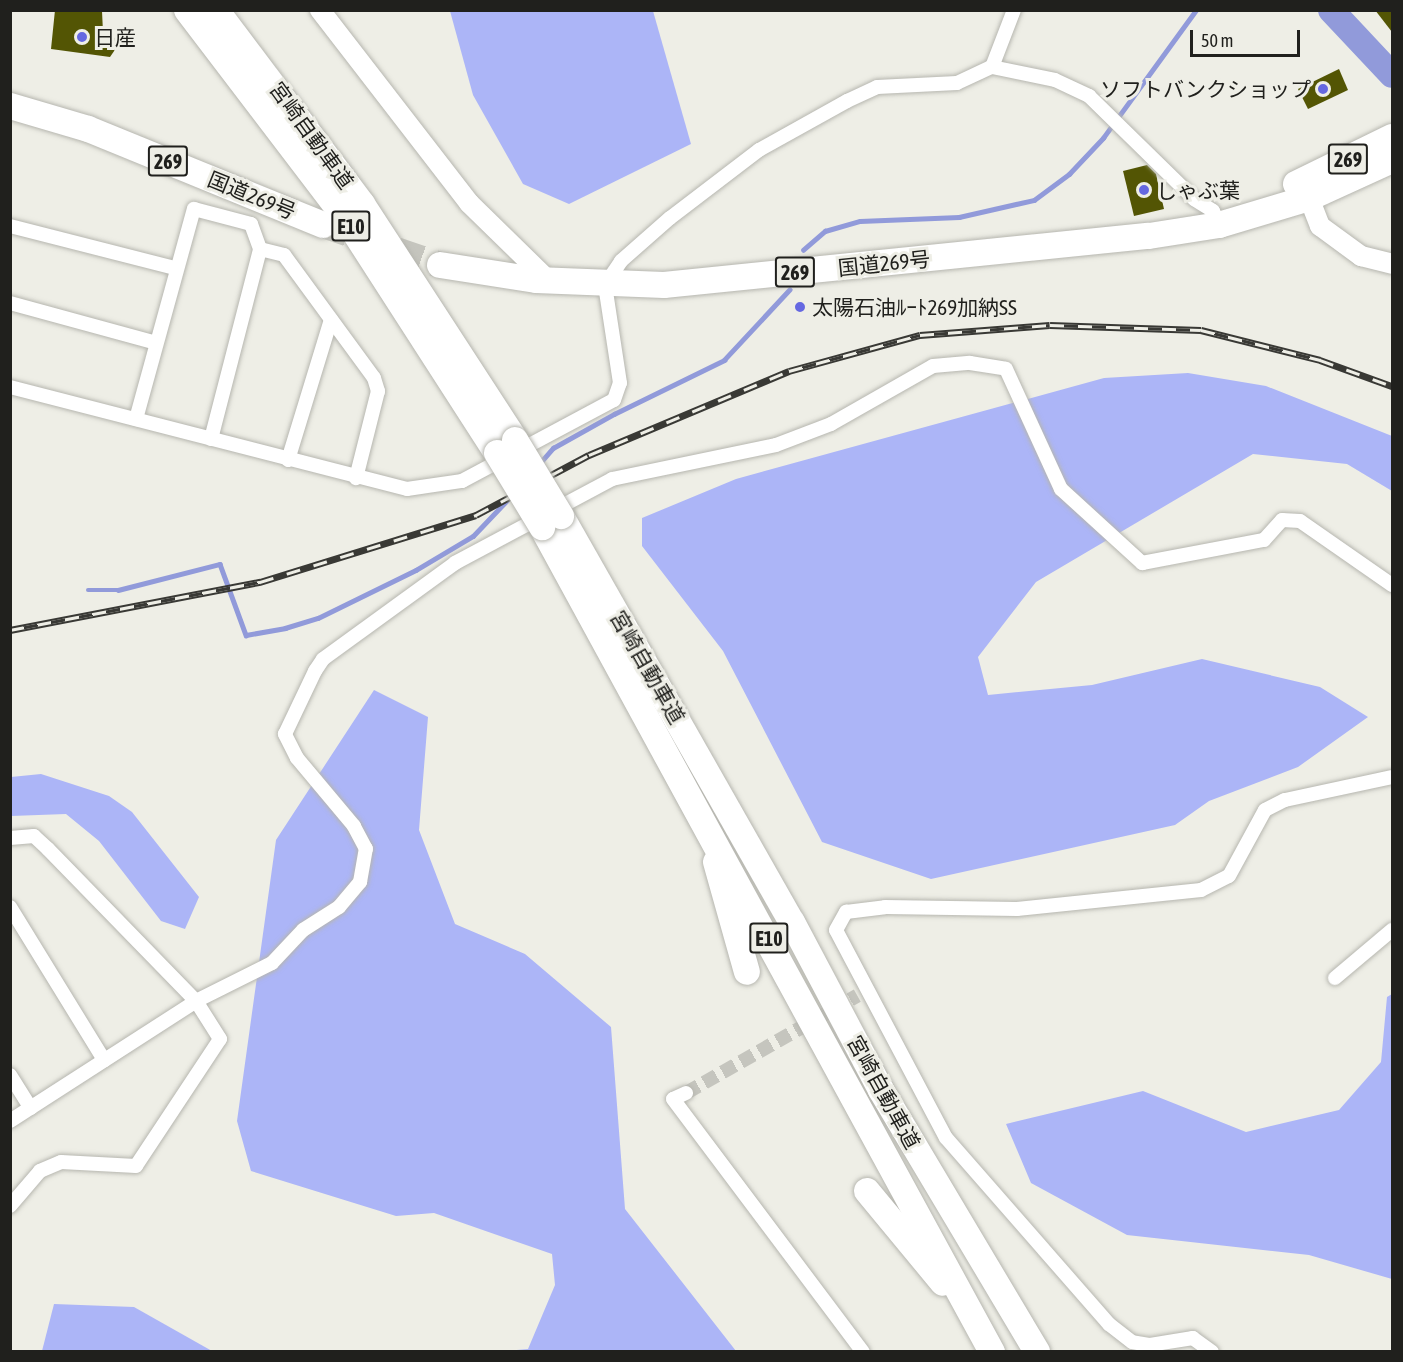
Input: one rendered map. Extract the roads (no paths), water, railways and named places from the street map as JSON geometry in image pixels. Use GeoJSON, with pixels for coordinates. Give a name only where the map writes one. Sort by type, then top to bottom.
{"type":"FeatureCollection","features":[{"type":"Feature","properties":{"kind":"highway","name":"宮崎自動車道"},"geometry":{"type":"LineString","coordinates":[[187,10],[344,216],[506,446]]}},
{"type":"Feature","properties":{"kind":"highway","name":"宮崎自動車道"},"geometry":{"type":"LineString","coordinates":[[216,10],[362,204],[792,922],[881,1090],[1037,1352]]}},
{"type":"Feature","properties":{"kind":"highway","name":"国道269号"},"geometry":{"type":"LineString","coordinates":[[10,106],[88,129],[323,225]]}},
{"type":"Feature","properties":{"kind":"highway","name":"269"},"geometry":{"type":"LineString","coordinates":[[1306,190],[1392,136]]}},
{"type":"Feature","properties":{"kind":"highway","name":"269"},"geometry":{"type":"LineString","coordinates":[[1306,190],[1392,160]]}},
{"type":"Feature","properties":{"kind":"highway","name":"国道269号"},"geometry":{"type":"LineString","coordinates":[[440,265],[548,280],[605,285],[664,285],[1149,237],[1306,190]]}},
{"type":"Feature","properties":{"kind":"highway","name":"宮崎自動車道"},"geometry":{"type":"LineString","coordinates":[[552,522],[704,819],[992,1352]]}},
{"type":"Feature","properties":{"kind":"highway"},"geometry":{"type":"LineString","coordinates":[[704,819],[747,972]]}},
{"type":"Feature","properties":{"kind":"highway"},"geometry":{"type":"LineString","coordinates":[[867,1191],[979,1327]]}},
{"type":"Feature","properties":{"kind":"street"},"geometry":{"type":"LineString","coordinates":[[320,10],[469,203],[548,280]]}},
{"type":"Feature","properties":{"kind":"street"},"geometry":{"type":"LineString","coordinates":[[992,67],[1014,10]]}},
{"type":"Feature","properties":{"kind":"street"},"geometry":{"type":"LineString","coordinates":[[10,387],[356,478],[407,489],[462,481],[614,400],[620,383],[605,285],[637,247],[759,150],[878,87],[957,83],[992,67],[1055,80],[1089,96],[1194,200],[1216,218]]}},
{"type":"Feature","properties":{"kind":"street"},"geometry":{"type":"LineString","coordinates":[[1306,190],[1320,226],[1342,245],[1392,264]]}},
{"type":"Feature","properties":{"kind":"street"},"geometry":{"type":"LineString","coordinates":[[136,419],[175,268],[194,209],[251,224],[261,249],[211,439]]}},
{"type":"Feature","properties":{"kind":"street"},"geometry":{"type":"LineString","coordinates":[[10,226],[175,268]]}},
{"type":"Feature","properties":{"kind":"street"},"geometry":{"type":"LineString","coordinates":[[261,249],[284,255],[374,378],[378,391],[356,478]]}},
{"type":"Feature","properties":{"kind":"street"},"geometry":{"type":"LineString","coordinates":[[10,303],[156,343]]}},
{"type":"Feature","properties":{"kind":"street"},"geometry":{"type":"LineString","coordinates":[[288,460],[331,319]]}},
{"type":"Feature","properties":{"kind":"street"},"geometry":{"type":"LineString","coordinates":[[10,1121],[196,1001],[272,963],[360,882],[366,849],[354,826],[297,758],[285,734],[298,699],[323,659],[455,563],[612,479],[776,445],[831,424],[933,366],[1006,369],[1061,489],[1142,563],[1264,540],[1282,520],[1300,521],[1392,585]]}},
{"type":"Feature","properties":{"kind":"street"},"geometry":{"type":"LineString","coordinates":[[1212,1352],[1193,1338],[1149,1345],[1132,1342],[1110,1324],[946,1138],[863,993],[836,930],[846,912],[885,907],[1017,909],[1201,890],[1229,876],[1265,810],[1285,800],[1392,777]]}},
{"type":"Feature","properties":{"kind":"street"},"geometry":{"type":"LineString","coordinates":[[10,838],[34,836],[196,1001],[220,1039],[218,1048],[169,1112],[142,1160],[127,1169],[79,1159],[51,1165],[10,1206]]}},
{"type":"Feature","properties":{"kind":"street"},"geometry":{"type":"LineString","coordinates":[[10,908],[104,1060]]}},
{"type":"Feature","properties":{"kind":"street"},"geometry":{"type":"LineString","coordinates":[[1335,978],[1392,930]]}},
{"type":"Feature","properties":{"kind":"street"},"geometry":{"type":"LineString","coordinates":[[10,1076],[31,1108]]}},
{"type":"Feature","properties":{"kind":"street"},"geometry":{"type":"LineString","coordinates":[[686,1093],[673,1099],[863,1352]]}},
{"type":"Feature","properties":{"kind":"waterway"},"geometry":{"type":"LineString","coordinates":[[803,250],[825,231],[860,221],[959,217],[1034,200],[1069,174],[1103,138],[1196,10]]}},
{"type":"Feature","properties":{"kind":"waterway"},"geometry":{"type":"LineString","coordinates":[[1331,10],[1392,75]]}},
{"type":"Feature","properties":{"kind":"waterway"},"geometry":{"type":"LineString","coordinates":[[540,463],[553,448],[614,414],[724,360],[789,290]]}},
{"type":"Feature","properties":{"kind":"waterway"},"geometry":{"type":"LineString","coordinates":[[88,590],[118,590],[220,564],[246,635],[285,628],[318,618],[416,570],[473,536],[513,494]]}},
{"type":"Feature","properties":{"kind":"tunnel"},"geometry":{"type":"LineString","coordinates":[[323,225],[440,265]]}},
{"type":"Feature","properties":{"kind":"tunnel"},"geometry":{"type":"LineString","coordinates":[[686,1093],[857,996]]}},
{"type":"Feature","properties":{"kind":"railway"},"geometry":{"type":"LineString","coordinates":[[10,630],[260,582],[476,515],[589,455],[789,371],[920,335],[1050,325],[1201,330],[1320,360],[1392,386]]}},
{"type":"Feature","properties":{"kind":"place","name":"日産"},"geometry":{"type":"Point","coordinates":[82,37]}},
{"type":"Feature","properties":{"kind":"place","name":"ソフトバンクショップ"},"geometry":{"type":"Point","coordinates":[1323,89]}},
{"type":"Feature","properties":{"kind":"place","name":"しゃぶ葉"},"geometry":{"type":"Point","coordinates":[1144,190]}},
{"type":"Feature","properties":{"kind":"place","name":"太陽石油ﾙｰﾄ269加納SS"},"geometry":{"type":"Point","coordinates":[800,307]}}]}
